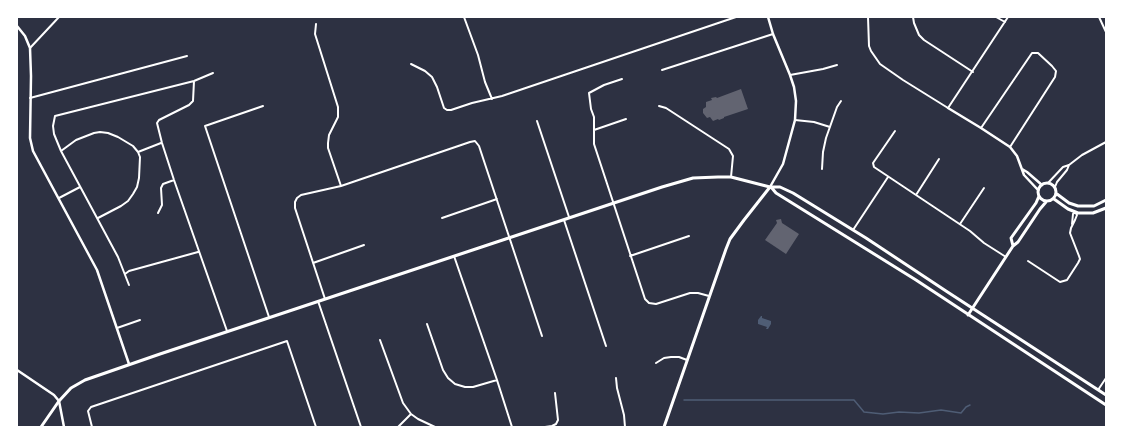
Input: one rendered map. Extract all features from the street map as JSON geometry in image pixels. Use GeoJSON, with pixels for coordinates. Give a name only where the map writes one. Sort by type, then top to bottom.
{"type":"FeatureCollection","features":[{"type":"Feature","properties":{"kind":"main road"},"geometry":{"type":"LineString","coordinates":[[41,427],[59,401],[71,388],[82,381],[454,255],[682,180],[707,177],[731,177],[770,187],[780,187],[793,193],[853,230],[1106,395]]}},
{"type":"Feature","properties":{"kind":"main road"},"geometry":{"type":"LineString","coordinates":[[1046,202],[1039,196],[1038,190],[1042,185],[1048,183],[1051,183],[1055,187],[1057,194],[1069,203],[1084,207],[1094,206],[1106,200]]}},
{"type":"Feature","properties":{"kind":"main road"},"geometry":{"type":"LineString","coordinates":[[664,427],[726,249],[730,240],[752,209],[770,187]]}},
{"type":"Feature","properties":{"kind":"main road"},"geometry":{"type":"LineString","coordinates":[[770,187],[776,193],[911,277],[1106,405]]}},
{"type":"Feature","properties":{"kind":"main road"},"geometry":{"type":"LineString","coordinates":[[968,315],[1006,256],[1018,242],[1040,209],[1046,202],[1054,200],[1057,194]]}},
{"type":"Feature","properties":{"kind":"main road"},"geometry":{"type":"LineString","coordinates":[[1013,246],[1011,238],[1036,203],[1039,196]]}},
{"type":"Feature","properties":{"kind":"main road"},"geometry":{"type":"LineString","coordinates":[[1054,200],[1075,212],[1093,213],[1106,208]]}},
{"type":"Feature","properties":{"kind":"main road"},"geometry":{"type":"LineString","coordinates":[[1075,212],[1076,205]]}},
{"type":"Feature","properties":{"kind":"street"},"geometry":{"type":"LineString","coordinates":[[30,48],[59,17]]}},
{"type":"Feature","properties":{"kind":"street"},"geometry":{"type":"LineString","coordinates":[[464,17],[492,99]]}},
{"type":"Feature","properties":{"kind":"street"},"geometry":{"type":"LineString","coordinates":[[411,64],[425,71],[432,78],[437,87],[444,108],[451,110],[472,103],[492,99],[736,17]]}},
{"type":"Feature","properties":{"kind":"street"},"geometry":{"type":"LineString","coordinates":[[768,17],[773,34],[790,75],[796,101],[795,120],[783,164],[770,187]]}},
{"type":"Feature","properties":{"kind":"street"},"geometry":{"type":"LineString","coordinates":[[868,17],[869,46],[880,64],[1010,147],[1017,156],[1024,175],[1038,190]]}},
{"type":"Feature","properties":{"kind":"street"},"geometry":{"type":"LineString","coordinates":[[913,17],[919,35],[924,40],[973,72]]}},
{"type":"Feature","properties":{"kind":"street"},"geometry":{"type":"LineString","coordinates":[[996,17],[1005,22]]}},
{"type":"Feature","properties":{"kind":"street"},"geometry":{"type":"LineString","coordinates":[[948,108],[1008,17]]}},
{"type":"Feature","properties":{"kind":"street"},"geometry":{"type":"LineString","coordinates":[[1099,17],[1106,32]]}},
{"type":"Feature","properties":{"kind":"street"},"geometry":{"type":"LineString","coordinates":[[316,24],[315,34],[338,106],[338,117],[329,135],[328,148],[341,186]]}},
{"type":"Feature","properties":{"kind":"street"},"geometry":{"type":"LineString","coordinates":[[17,26],[25,36],[30,48],[30,138],[33,151],[97,270],[129,364]]}},
{"type":"Feature","properties":{"kind":"street"},"geometry":{"type":"LineString","coordinates":[[662,70],[773,34]]}},
{"type":"Feature","properties":{"kind":"street"},"geometry":{"type":"LineString","coordinates":[[981,128],[1032,53],[1038,53],[1056,71],[1055,77],[1010,147]]}},
{"type":"Feature","properties":{"kind":"street"},"geometry":{"type":"LineString","coordinates":[[30,98],[187,56]]}},
{"type":"Feature","properties":{"kind":"street"},"geometry":{"type":"LineString","coordinates":[[790,75],[836,65]]}},
{"type":"Feature","properties":{"kind":"street"},"geometry":{"type":"LineString","coordinates":[[129,285],[118,257],[61,151],[54,134],[53,126],[55,116],[194,81],[213,73]]}},
{"type":"Feature","properties":{"kind":"street"},"geometry":{"type":"LineString","coordinates":[[622,79],[604,85],[589,93],[591,109],[594,116],[594,144],[645,299],[651,304],[656,304],[690,293],[698,293],[709,296]]}},
{"type":"Feature","properties":{"kind":"street"},"geometry":{"type":"LineString","coordinates":[[194,81],[193,101],[189,105],[159,120],[157,124],[198,252],[227,332]]}},
{"type":"Feature","properties":{"kind":"street"},"geometry":{"type":"LineString","coordinates":[[822,169],[823,152],[837,107],[841,101]]}},
{"type":"Feature","properties":{"kind":"street"},"geometry":{"type":"LineString","coordinates":[[263,106],[205,126],[269,318]]}},
{"type":"Feature","properties":{"kind":"street"},"geometry":{"type":"LineString","coordinates":[[658,106],[666,108],[729,149],[733,156],[731,177]]}},
{"type":"Feature","properties":{"kind":"street"},"geometry":{"type":"LineString","coordinates":[[594,130],[626,119]]}},
{"type":"Feature","properties":{"kind":"street"},"geometry":{"type":"LineString","coordinates":[[795,120],[814,122],[830,127]]}},
{"type":"Feature","properties":{"kind":"street"},"geometry":{"type":"LineString","coordinates":[[537,121],[569,217]]}},
{"type":"Feature","properties":{"kind":"street"},"geometry":{"type":"LineString","coordinates":[[895,131],[873,163],[874,167],[960,224],[984,243],[1006,256]]}},
{"type":"Feature","properties":{"kind":"street"},"geometry":{"type":"LineString","coordinates":[[61,151],[76,140],[100,132],[118,137],[133,146],[138,152],[140,157],[139,178],[137,187],[133,194],[128,201],[121,206],[97,218]]}},
{"type":"Feature","properties":{"kind":"street"},"geometry":{"type":"LineString","coordinates":[[325,299],[295,208],[297,198],[301,195],[341,186],[470,142],[475,142],[479,146],[542,336]]}},
{"type":"Feature","properties":{"kind":"street"},"geometry":{"type":"LineString","coordinates":[[1048,183],[1063,167],[1106,142]]}},
{"type":"Feature","properties":{"kind":"street"},"geometry":{"type":"LineString","coordinates":[[138,152],[162,143]]}},
{"type":"Feature","properties":{"kind":"street"},"geometry":{"type":"LineString","coordinates":[[916,195],[939,160]]}},
{"type":"Feature","properties":{"kind":"street"},"geometry":{"type":"LineString","coordinates":[[1055,187],[1057,182],[1067,170],[1068,165]]}},
{"type":"Feature","properties":{"kind":"street"},"geometry":{"type":"LineString","coordinates":[[1022,169],[1028,172],[1042,185]]}},
{"type":"Feature","properties":{"kind":"street"},"geometry":{"type":"LineString","coordinates":[[853,230],[888,177]]}},
{"type":"Feature","properties":{"kind":"street"},"geometry":{"type":"LineString","coordinates":[[158,213],[162,204],[161,188],[163,184],[174,180]]}},
{"type":"Feature","properties":{"kind":"street"},"geometry":{"type":"LineString","coordinates":[[59,198],[80,186]]}},
{"type":"Feature","properties":{"kind":"street"},"geometry":{"type":"LineString","coordinates":[[960,224],[984,188]]}},
{"type":"Feature","properties":{"kind":"street"},"geometry":{"type":"LineString","coordinates":[[442,218],[497,199]]}},
{"type":"Feature","properties":{"kind":"street"},"geometry":{"type":"LineString","coordinates":[[1028,261],[1060,282],[1067,280],[1080,259],[1070,233],[1072,224],[1076,220],[1077,215],[1075,212]]}},
{"type":"Feature","properties":{"kind":"street"},"geometry":{"type":"LineString","coordinates":[[564,219],[606,346]]}},
{"type":"Feature","properties":{"kind":"street"},"geometry":{"type":"LineString","coordinates":[[630,256],[690,236]]}},
{"type":"Feature","properties":{"kind":"street"},"geometry":{"type":"LineString","coordinates":[[313,263],[364,245]]}},
{"type":"Feature","properties":{"kind":"street"},"geometry":{"type":"LineString","coordinates":[[125,275],[129,271],[198,252]]}},
{"type":"Feature","properties":{"kind":"street"},"geometry":{"type":"LineString","coordinates":[[454,255],[512,427]]}},
{"type":"Feature","properties":{"kind":"street"},"geometry":{"type":"LineString","coordinates":[[318,301],[361,427]]}},
{"type":"Feature","properties":{"kind":"street"},"geometry":{"type":"LineString","coordinates":[[117,328],[140,320]]}},
{"type":"Feature","properties":{"kind":"street"},"geometry":{"type":"LineString","coordinates":[[427,324],[443,370],[448,378],[455,384],[464,387],[473,387],[497,380]]}},
{"type":"Feature","properties":{"kind":"street"},"geometry":{"type":"LineString","coordinates":[[380,340],[403,403],[411,414],[435,427]]}},
{"type":"Feature","properties":{"kind":"street"},"geometry":{"type":"LineString","coordinates":[[92,427],[88,411],[91,407],[287,341],[316,427]]}},
{"type":"Feature","properties":{"kind":"street"},"geometry":{"type":"LineString","coordinates":[[656,363],[664,358],[671,357],[679,357],[687,360]]}},
{"type":"Feature","properties":{"kind":"street"},"geometry":{"type":"LineString","coordinates":[[17,370],[54,395],[59,401],[64,427]]}},
{"type":"Feature","properties":{"kind":"street"},"geometry":{"type":"LineString","coordinates":[[616,378],[625,427]]}},
{"type":"Feature","properties":{"kind":"street"},"geometry":{"type":"LineString","coordinates":[[1098,390],[1106,378]]}},
{"type":"Feature","properties":{"kind":"street"},"geometry":{"type":"LineString","coordinates":[[545,427],[556,424],[558,420],[555,394]]}},
{"type":"Feature","properties":{"kind":"street"},"geometry":{"type":"LineString","coordinates":[[398,427],[411,414]]}},
{"type":"Feature","properties":{"kind":"water"},"geometry":{"type":"Polygon","coordinates":[[[761,316],[762,318],[771,321],[768,329],[766,329],[767,327],[758,324],[758,320],[761,316]]]}},
{"type":"Feature","properties":{"kind":"building"},"geometry":{"type":"Polygon","coordinates":[[[741,89],[748,109],[713,121],[710,117],[707,118],[703,113],[703,109],[706,107],[706,102],[712,100],[711,98],[717,98],[741,89]]]}},
{"type":"Feature","properties":{"kind":"building"},"geometry":{"type":"Polygon","coordinates":[[[781,219],[782,223],[799,234],[786,254],[765,240],[777,223],[776,220],[781,219]]]}},
{"type":"Feature","properties":{"kind":"waterway"},"geometry":{"type":"LineString","coordinates":[[684,400],[854,400],[864,412],[883,414],[899,412],[919,413],[941,410],[961,413],[970,405]]}}]}
